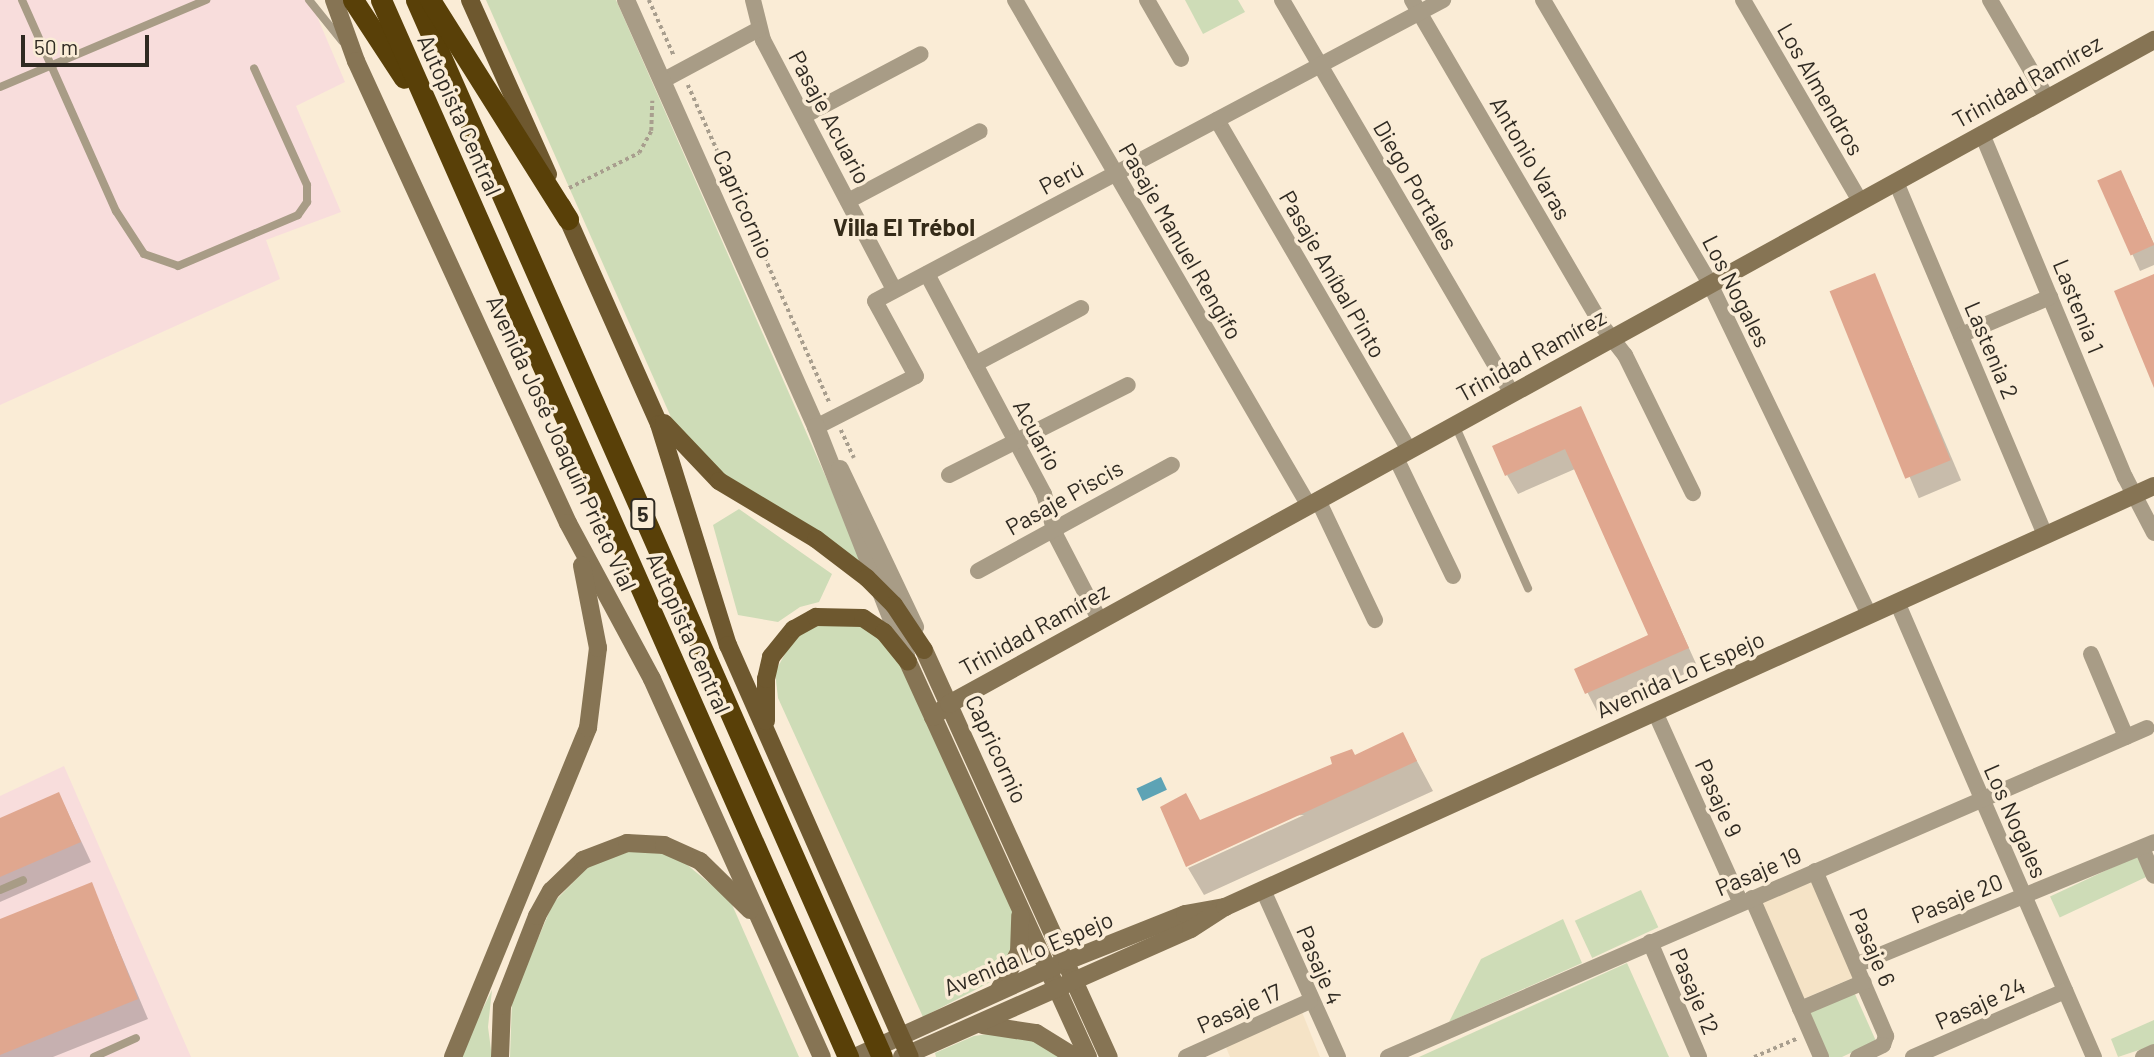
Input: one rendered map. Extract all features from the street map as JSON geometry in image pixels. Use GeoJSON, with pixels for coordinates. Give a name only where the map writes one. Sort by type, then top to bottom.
{"type":"FeatureCollection","features":[{"type":"Feature","properties":{"kind":"highway"},"geometry":{"type":"LineString","coordinates":[[353,0],[441,136]]}},
{"type":"Feature","properties":{"kind":"highway","name":"Autopista Central"},"geometry":{"type":"LineString","coordinates":[[381,0],[848,1052]]}},
{"type":"Feature","properties":{"kind":"highway","name":"Autopista Central"},"geometry":{"type":"LineString","coordinates":[[416,0],[882,1057]]}},
{"type":"Feature","properties":{"kind":"highway"},"geometry":{"type":"LineString","coordinates":[[430,0],[568,219]]}},
{"type":"Feature","properties":{"kind":"main road","name":"Avenida José Joaquín Prieto Vial"},"geometry":{"type":"LineString","coordinates":[[334,0],[356,61],[568,523],[652,679],[820,1054]]}},
{"type":"Feature","properties":{"kind":"main road"},"geometry":{"type":"LineString","coordinates":[[470,0],[648,397],[680,483],[720,624],[909,1057]]}},
{"type":"Feature","properties":{"kind":"main road","name":"Trinidad Ramírez"},"geometry":{"type":"LineString","coordinates":[[933,717],[949,704],[2154,40]]}},
{"type":"Feature","properties":{"kind":"main road"},"geometry":{"type":"LineString","coordinates":[[648,397],[674,437],[704,469],[835,553],[883,592],[924,650]]}},
{"type":"Feature","properties":{"kind":"main road","name":"Avenida Lo Espejo"},"geometry":{"type":"LineString","coordinates":[[902,1057],[1200,925],[1225,907],[2154,486]]}},
{"type":"Feature","properties":{"kind":"main road"},"geometry":{"type":"LineString","coordinates":[[453,1057],[577,759],[592,708],[596,629],[568,523]]}},
{"type":"Feature","properties":{"kind":"main road"},"geometry":{"type":"LineString","coordinates":[[771,742],[765,710],[768,668],[785,637],[805,622],[829,614],[863,618],[884,632],[908,662]]}},
{"type":"Feature","properties":{"kind":"main road","name":"Capricornio"},"geometry":{"type":"LineString","coordinates":[[924,650],[1109,1057]]}},
{"type":"Feature","properties":{"kind":"main road","name":"Capricornio"},"geometry":{"type":"LineString","coordinates":[[908,662],[1088,1057]]}},
{"type":"Feature","properties":{"kind":"main road"},"geometry":{"type":"LineString","coordinates":[[500,1057],[502,1006],[537,916],[560,880],[597,853],[639,842],[676,848],[710,870],[763,926]]}},
{"type":"Feature","properties":{"kind":"main road"},"geometry":{"type":"LineString","coordinates":[[999,990],[1019,952],[1019,905]]}},
{"type":"Feature","properties":{"kind":"main road","name":"Avenida Lo Espejo"},"geometry":{"type":"LineString","coordinates":[[848,1052],[1185,914],[1225,907]]}},
{"type":"Feature","properties":{"kind":"main road"},"geometry":{"type":"LineString","coordinates":[[969,1027],[1020,1028],[1052,1040],[1075,1057]]}},
{"type":"Feature","properties":{"kind":"street","name":"Capricornio"},"geometry":{"type":"LineString","coordinates":[[626,0],[817,427],[908,662]]}},
{"type":"Feature","properties":{"kind":"street","name":"Pasaje Acuario"},"geometry":{"type":"LineString","coordinates":[[753,0],[759,29],[894,289]]}},
{"type":"Feature","properties":{"kind":"street","name":"Pasaje Manuel Rengifo"},"geometry":{"type":"LineString","coordinates":[[1015,0],[1313,503],[1375,620]]}},
{"type":"Feature","properties":{"kind":"street"},"geometry":{"type":"LineString","coordinates":[[1147,0],[1181,59]]}},
{"type":"Feature","properties":{"kind":"street","name":"Diego Portales"},"geometry":{"type":"LineString","coordinates":[[1282,0],[1512,393]]}},
{"type":"Feature","properties":{"kind":"street","name":"Perú"},"geometry":{"type":"LineString","coordinates":[[894,289],[1320,65],[1415,6],[1443,0]]}},
{"type":"Feature","properties":{"kind":"street","name":"Los Nogales"},"geometry":{"type":"LineString","coordinates":[[1543,0],[1710,284],[1869,615]]}},
{"type":"Feature","properties":{"kind":"street","name":"Los Almendros"},"geometry":{"type":"LineString","coordinates":[[1743,0],[1860,201]]}},
{"type":"Feature","properties":{"kind":"street"},"geometry":{"type":"LineString","coordinates":[[1990,0],[2047,98]]}},
{"type":"Feature","properties":{"kind":"street","name":"Antonio Varas"},"geometry":{"type":"LineString","coordinates":[[1415,6],[1612,338],[1625,355],[1693,493]]}},
{"type":"Feature","properties":{"kind":"street"},"geometry":{"type":"LineString","coordinates":[[662,81],[759,29]]}},
{"type":"Feature","properties":{"kind":"street"},"geometry":{"type":"LineString","coordinates":[[804,116],[921,54]]}},
{"type":"Feature","properties":{"kind":"street","name":"Pasaje Aníbal Pinto"},"geometry":{"type":"LineString","coordinates":[[1217,120],[1402,454],[1453,576]]}},
{"type":"Feature","properties":{"kind":"street"},"geometry":{"type":"LineString","coordinates":[[848,201],[980,131]]}},
{"type":"Feature","properties":{"kind":"street","name":"Lastenia 1"},"geometry":{"type":"LineString","coordinates":[[1982,134],[2125,477],[2137,493],[2154,533]]}},
{"type":"Feature","properties":{"kind":"street","name":"Lastenia 2"},"geometry":{"type":"LineString","coordinates":[[1896,182],[2045,535]]}},
{"type":"Feature","properties":{"kind":"street","name":"Acuario"},"geometry":{"type":"LineString","coordinates":[[927,274],[1044,494],[1053,527],[1100,621]]}},
{"type":"Feature","properties":{"kind":"street"},"geometry":{"type":"LineString","coordinates":[[817,427],[916,376],[875,301],[894,289]]}},
{"type":"Feature","properties":{"kind":"street"},"geometry":{"type":"LineString","coordinates":[[1961,335],[2050,297]]}},
{"type":"Feature","properties":{"kind":"street"},"geometry":{"type":"LineString","coordinates":[[975,364],[1081,308]]}},
{"type":"Feature","properties":{"kind":"street"},"geometry":{"type":"LineString","coordinates":[[949,475],[1128,385]]}},
{"type":"Feature","properties":{"kind":"street","name":"Capricornio"},"geometry":{"type":"LineString","coordinates":[[817,427],[865,514],[924,650]]}},
{"type":"Feature","properties":{"kind":"street","name":"Pasaje Piscis"},"geometry":{"type":"LineString","coordinates":[[978,571],[1053,527],[1172,465]]}},
{"type":"Feature","properties":{"kind":"street","name":"Los Nogales"},"geometry":{"type":"LineString","coordinates":[[1897,602],[2094,1057]]}},
{"type":"Feature","properties":{"kind":"street"},"geometry":{"type":"LineString","coordinates":[[2091,654],[2126,737]]}},
{"type":"Feature","properties":{"kind":"street","name":"Pasaje 9"},"geometry":{"type":"LineString","coordinates":[[1656,712],[1821,1057]]}},
{"type":"Feature","properties":{"kind":"street","name":"Pasaje 19"},"geometry":{"type":"LineString","coordinates":[[1388,1057],[2147,728]]}},
{"type":"Feature","properties":{"kind":"street"},"geometry":{"type":"LineString","coordinates":[[2148,845],[2154,876]]}},
{"type":"Feature","properties":{"kind":"street","name":"Pasaje 20"},"geometry":{"type":"LineString","coordinates":[[1856,965],[2148,845]]}},
{"type":"Feature","properties":{"kind":"street","name":"Pasaje 6"},"geometry":{"type":"LineString","coordinates":[[1815,871],[1864,982],[1885,1041],[1858,1057]]}},
{"type":"Feature","properties":{"kind":"street","name":"Pasaje 4"},"geometry":{"type":"LineString","coordinates":[[1263,890],[1338,1057]]}},
{"type":"Feature","properties":{"kind":"street","name":"Pasaje 12"},"geometry":{"type":"LineString","coordinates":[[1650,942],[1699,1057]]}},
{"type":"Feature","properties":{"kind":"street"},"geometry":{"type":"LineString","coordinates":[[1800,1009],[1864,982]]}},
{"type":"Feature","properties":{"kind":"street","name":"Pasaje 24"},"geometry":{"type":"LineString","coordinates":[[1913,1057],[2065,991]]}},
{"type":"Feature","properties":{"kind":"street","name":"Pasaje 17"},"geometry":{"type":"LineString","coordinates":[[1186,1057],[1311,1001]]}},
{"type":"Feature","properties":{"kind":"street"},"geometry":{"type":"LineString","coordinates":[[2143,1057],[2154,1052]]}},
{"type":"Feature","properties":{"kind":"lane"},"geometry":{"type":"LineString","coordinates":[[22,0],[116,211],[145,254],[178,266],[298,215],[307,202],[307,185],[254,68]]}},
{"type":"Feature","properties":{"kind":"lane"},"geometry":{"type":"LineString","coordinates":[[0,87],[206,0]]}},
{"type":"Feature","properties":{"kind":"lane"},"geometry":{"type":"LineString","coordinates":[[309,0],[356,61]]}},
{"type":"Feature","properties":{"kind":"lane"},"geometry":{"type":"LineString","coordinates":[[1455,425],[1528,588]]}},
{"type":"Feature","properties":{"kind":"lane"},"geometry":{"type":"LineString","coordinates":[[0,890],[23,880]]}},
{"type":"Feature","properties":{"kind":"lane"},"geometry":{"type":"LineString","coordinates":[[94,1057],[136,1038]]}},
{"type":"Feature","properties":{"kind":"path"},"geometry":{"type":"LineString","coordinates":[[649,0],[857,466]]}},
{"type":"Feature","properties":{"kind":"path"},"geometry":{"type":"LineString","coordinates":[[1754,1057],[1811,1033]]}},
{"type":"Feature","properties":{"kind":"shaded area"},"geometry":{"type":"Polygon","coordinates":[[[0,0],[310,0],[345,82],[296,106],[341,212],[266,240],[280,279],[0,405],[0,0]]]}},
{"type":"Feature","properties":{"kind":"shaded area"},"geometry":{"type":"Polygon","coordinates":[[[64,766],[191,1057],[0,1057],[0,796],[64,766]]]}},
{"type":"Feature","properties":{"kind":"shaded area"},"geometry":{"type":"Polygon","coordinates":[[[1812,880],[1853,978],[1803,999],[1761,901],[1812,880]]]}},
{"type":"Feature","properties":{"kind":"shaded area"},"geometry":{"type":"Polygon","coordinates":[[[1302,1012],[1320,1057],[1230,1057],[1225,1045],[1302,1012]]]}},
{"type":"Feature","properties":{"kind":"green space"},"geometry":{"type":"Polygon","coordinates":[[[486,0],[616,0],[865,566],[711,465],[678,433],[486,0]]]}},
{"type":"Feature","properties":{"kind":"green space"},"geometry":{"type":"Polygon","coordinates":[[[1185,0],[1238,0],[1245,12],[1203,34],[1185,0]]]}},
{"type":"Feature","properties":{"kind":"green space"},"geometry":{"type":"Polygon","coordinates":[[[739,509],[832,574],[819,602],[800,607],[778,622],[738,615],[713,525],[739,509]]]}},
{"type":"Feature","properties":{"kind":"green space"},"geometry":{"type":"Polygon","coordinates":[[[844,618],[888,636],[1013,908],[1016,935],[1000,977],[923,1017],[778,698],[775,672],[792,641],[808,628],[844,618]]]}},
{"type":"Feature","properties":{"kind":"green space"},"geometry":{"type":"Polygon","coordinates":[[[626,852],[658,852],[680,859],[730,900],[799,1057],[510,1057],[512,1000],[553,903],[588,867],[626,852]]]}},
{"type":"Feature","properties":{"kind":"green space"},"geometry":{"type":"Polygon","coordinates":[[[2137,856],[2147,877],[2060,917],[2050,897],[2137,856]]]}},
{"type":"Feature","properties":{"kind":"green space"},"geometry":{"type":"Polygon","coordinates":[[[1641,890],[1658,927],[1592,958],[1575,921],[1641,890]]]}},
{"type":"Feature","properties":{"kind":"green space"},"geometry":{"type":"Polygon","coordinates":[[[1563,919],[1582,963],[1449,1022],[1481,959],[1563,919]]]}},
{"type":"Feature","properties":{"kind":"green space"},"geometry":{"type":"Polygon","coordinates":[[[1627,963],[1669,1057],[1419,1057],[1627,963]]]}},
{"type":"Feature","properties":{"kind":"green space"},"geometry":{"type":"Polygon","coordinates":[[[492,990],[488,1027],[492,1057],[459,1057],[492,990]]]}},
{"type":"Feature","properties":{"kind":"green space"},"geometry":{"type":"Polygon","coordinates":[[[1854,992],[1876,1041],[1842,1057],[1828,1057],[1809,1010],[1854,992]]]}},
{"type":"Feature","properties":{"kind":"green space"},"geometry":{"type":"Polygon","coordinates":[[[2154,1020],[2154,1045],[2118,1057],[2111,1039],[2154,1020]]]}},
{"type":"Feature","properties":{"kind":"green space"},"geometry":{"type":"Polygon","coordinates":[[[995,1033],[1027,1036],[1062,1057],[936,1057],[935,1053],[974,1036],[995,1033]]]}},
{"type":"Feature","properties":{"kind":"water"},"geometry":{"type":"Polygon","coordinates":[[[1161,777],[1167,790],[1142,801],[1137,788],[1161,777]]]}},
{"type":"Feature","properties":{"kind":"building"},"geometry":{"type":"Polygon","coordinates":[[[2121,170],[2154,244],[2131,255],[2097,181],[2121,170]]]}},
{"type":"Feature","properties":{"kind":"building"},"geometry":{"type":"Polygon","coordinates":[[[1875,273],[1951,460],[1905,479],[1830,291],[1875,273]]]}},
{"type":"Feature","properties":{"kind":"building"},"geometry":{"type":"Polygon","coordinates":[[[2154,274],[2154,388],[2114,291],[2154,274]]]}},
{"type":"Feature","properties":{"kind":"building"},"geometry":{"type":"Polygon","coordinates":[[[1581,406],[1689,648],[1585,694],[1574,669],[1648,635],[1565,449],[1505,476],[1492,446],[1581,406]]]}},
{"type":"Feature","properties":{"kind":"building"},"geometry":{"type":"Polygon","coordinates":[[[1403,732],[1417,761],[1186,867],[1160,807],[1186,793],[1200,820],[1332,764],[1330,757],[1352,749],[1355,755],[1403,732]]]}},
{"type":"Feature","properties":{"kind":"building"},"geometry":{"type":"Polygon","coordinates":[[[59,792],[81,842],[0,877],[0,818],[59,792]]]}},
{"type":"Feature","properties":{"kind":"building"},"geometry":{"type":"Polygon","coordinates":[[[92,882],[138,999],[0,1055],[0,919],[92,882]]]}},
{"type":"Feature","properties":{"kind":"district","name":"Villa El Trébol"},"geometry":{"type":"Point","coordinates":[904,227]}}]}
